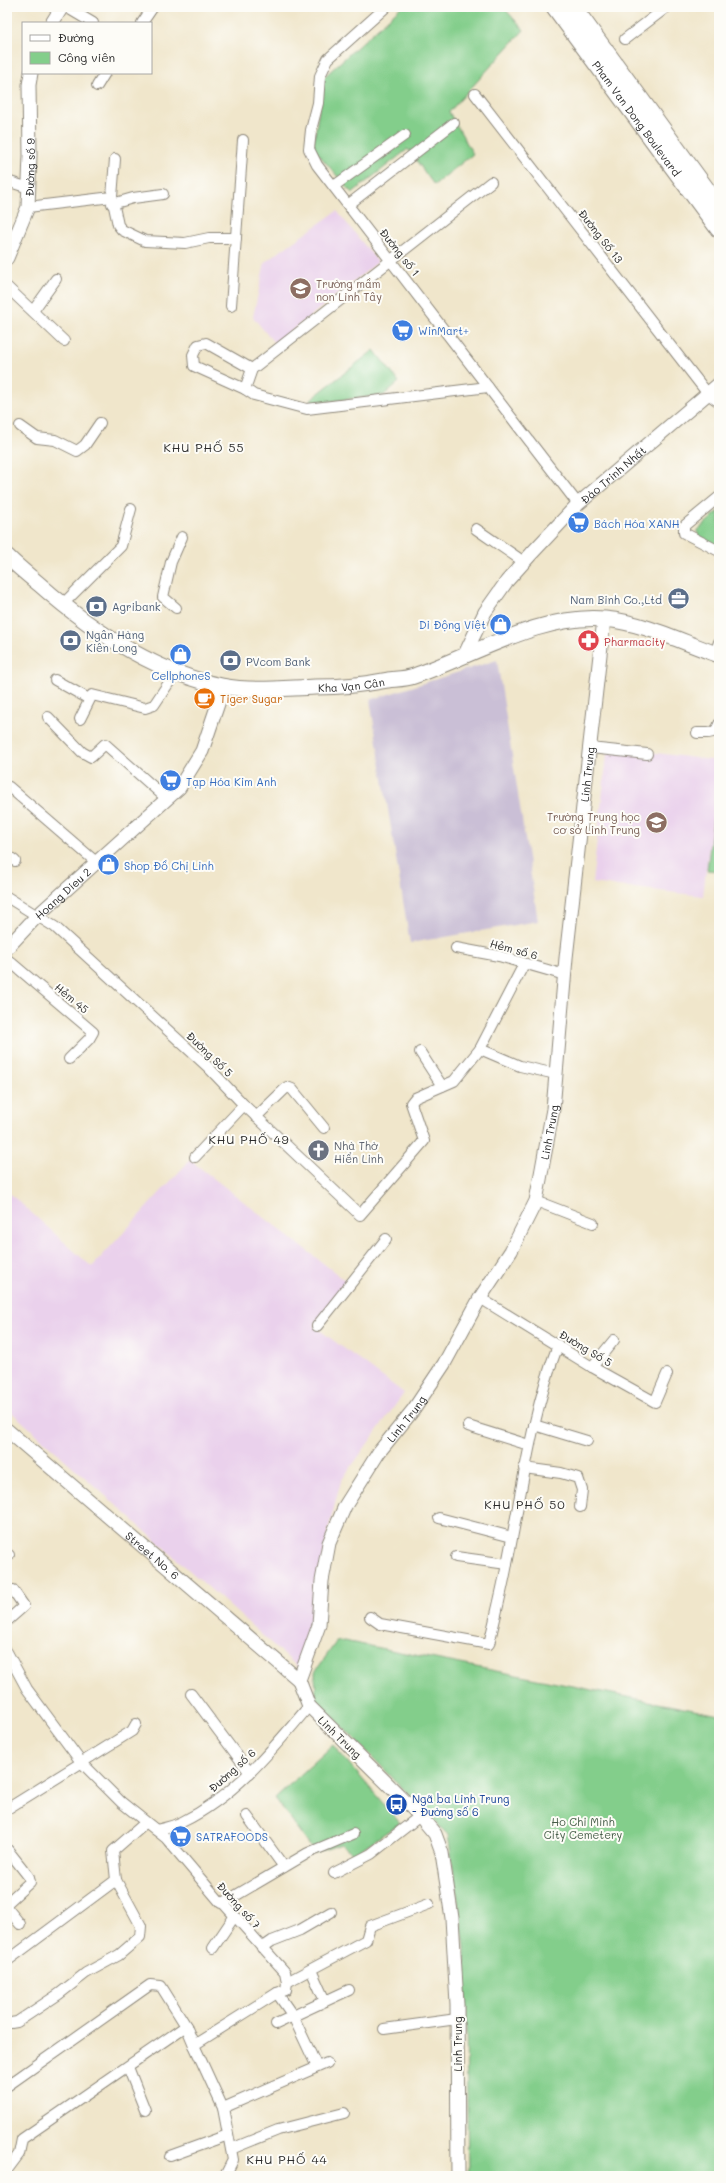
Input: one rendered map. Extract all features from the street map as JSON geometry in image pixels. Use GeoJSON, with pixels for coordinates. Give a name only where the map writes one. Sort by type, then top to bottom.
{"type":"FeatureCollection","features":[{"type":"Feature","properties":{"kind":"highway","name":"Pham Van Dong Boulevard"},"geometry":{"type":"LineString","coordinates":[[555,7],[719,229]]}},
{"type":"Feature","properties":{"kind":"highway","name":"Pham Van Dong Boulevard"},"geometry":{"type":"LineString","coordinates":[[573,7],[719,206]]}},
{"type":"Feature","properties":{"kind":"main road","name":"Kha Vạn Cân"},"geometry":{"type":"LineString","coordinates":[[8,560],[96,631],[144,658],[176,672],[224,686],[256,688],[352,687],[411,677],[444,665],[465,654],[540,628],[566,622],[604,619],[628,624],[718,650]]}},
{"type":"Feature","properties":{"kind":"street"},"geometry":{"type":"LineString","coordinates":[[53,22],[62,7]]}},
{"type":"Feature","properties":{"kind":"street"},"geometry":{"type":"LineString","coordinates":[[66,7],[91,22]]}},
{"type":"Feature","properties":{"kind":"street"},"geometry":{"type":"LineString","coordinates":[[143,22],[153,7]]}},
{"type":"Feature","properties":{"kind":"street","name":"Đường số 1"},"geometry":{"type":"LineString","coordinates":[[386,7],[328,59],[320,76],[318,103],[311,130],[309,149],[317,165],[578,504]]}},
{"type":"Feature","properties":{"kind":"street"},"geometry":{"type":"LineString","coordinates":[[625,39],[667,7]]}},
{"type":"Feature","properties":{"kind":"street","name":"Đường số 9"},"geometry":{"type":"LineString","coordinates":[[7,258],[28,207],[30,188],[28,114],[32,74]]}},
{"type":"Feature","properties":{"kind":"street"},"geometry":{"type":"LineString","coordinates":[[97,86],[104,74]]}},
{"type":"Feature","properties":{"kind":"street","name":"Đường Số 13"},"geometry":{"type":"LineString","coordinates":[[476,94],[708,394],[719,402]]}},
{"type":"Feature","properties":{"kind":"street"},"geometry":{"type":"LineString","coordinates":[[348,205],[454,123]]}},
{"type":"Feature","properties":{"kind":"street"},"geometry":{"type":"LineString","coordinates":[[334,186],[405,134]]}},
{"type":"Feature","properties":{"kind":"street"},"geometry":{"type":"LineString","coordinates":[[230,306],[243,140]]}},
{"type":"Feature","properties":{"kind":"street"},"geometry":{"type":"LineString","coordinates":[[115,158],[112,200],[118,225],[122,230],[145,241],[184,244],[209,238],[236,238]]}},
{"type":"Feature","properties":{"kind":"street"},"geometry":{"type":"LineString","coordinates":[[7,181],[30,188]]}},
{"type":"Feature","properties":{"kind":"street"},"geometry":{"type":"LineString","coordinates":[[245,388],[252,369],[491,182]]}},
{"type":"Feature","properties":{"kind":"street"},"geometry":{"type":"LineString","coordinates":[[28,207],[163,194]]}},
{"type":"Feature","properties":{"kind":"street"},"geometry":{"type":"LineString","coordinates":[[33,311],[56,279]]}},
{"type":"Feature","properties":{"kind":"street"},"geometry":{"type":"LineString","coordinates":[[7,287],[64,341]]}},
{"type":"Feature","properties":{"kind":"street"},"geometry":{"type":"LineString","coordinates":[[252,369],[206,343],[198,345],[193,355],[194,366],[245,388],[254,395],[307,409],[488,387]]}},
{"type":"Feature","properties":{"kind":"street","name":"Đào Trinh Nhất"},"geometry":{"type":"LineString","coordinates":[[465,654],[485,612],[507,582],[578,504],[719,384]]}},
{"type":"Feature","properties":{"kind":"street"},"geometry":{"type":"LineString","coordinates":[[20,426],[38,438],[55,440],[77,451],[86,445],[100,422]]}},
{"type":"Feature","properties":{"kind":"street"},"geometry":{"type":"LineString","coordinates":[[719,497],[684,526],[684,533],[719,551]]}},
{"type":"Feature","properties":{"kind":"street"},"geometry":{"type":"LineString","coordinates":[[62,605],[121,546],[130,509]]}},
{"type":"Feature","properties":{"kind":"street"},"geometry":{"type":"LineString","coordinates":[[476,530],[524,562]]}},
{"type":"Feature","properties":{"kind":"street"},"geometry":{"type":"LineString","coordinates":[[176,608],[163,597],[171,562],[182,538]]}},
{"type":"Feature","properties":{"kind":"street","name":"Linh Trung"},"geometry":{"type":"LineString","coordinates":[[458,2176],[457,2019],[452,1918],[442,1853],[435,1834],[420,1816],[309,1706],[299,1680],[319,1625],[322,1581],[329,1542],[345,1506],[379,1452],[414,1409],[444,1364],[480,1298],[511,1250],[536,1201],[553,1109],[565,975],[604,619]]}},
{"type":"Feature","properties":{"kind":"street"},"geometry":{"type":"LineString","coordinates":[[80,719],[92,695],[150,708],[154,705],[176,672]]}},
{"type":"Feature","properties":{"kind":"street"},"geometry":{"type":"LineString","coordinates":[[55,680],[89,699]]}},
{"type":"Feature","properties":{"kind":"street","name":"Hoang Dieu 2"},"geometry":{"type":"LineString","coordinates":[[7,948],[38,915],[179,788],[202,751],[224,686]]}},
{"type":"Feature","properties":{"kind":"street"},"geometry":{"type":"LineString","coordinates":[[48,717],[82,752],[91,757],[105,744],[167,799]]}},
{"type":"Feature","properties":{"kind":"street"},"geometry":{"type":"LineString","coordinates":[[697,733],[712,733],[717,729],[719,724]]}},
{"type":"Feature","properties":{"kind":"street"},"geometry":{"type":"LineString","coordinates":[[590,748],[647,754]]}},
{"type":"Feature","properties":{"kind":"street"},"geometry":{"type":"LineString","coordinates":[[9,787],[96,862]]}},
{"type":"Feature","properties":{"kind":"street","name":"Đường Số 5"},"geometry":{"type":"LineString","coordinates":[[7,897],[38,915],[55,928],[208,1067],[256,1117],[360,1215],[424,1141],[411,1103],[415,1098],[442,1086]]}},
{"type":"Feature","properties":{"kind":"street","name":"Hẻm số 6"},"geometry":{"type":"LineString","coordinates":[[456,948],[500,956],[565,975]]}},
{"type":"Feature","properties":{"kind":"street","name":"Hẻm 45"},"geometry":{"type":"LineString","coordinates":[[7,959],[93,1032],[89,1039],[69,1059]]}},
{"type":"Feature","properties":{"kind":"street"},"geometry":{"type":"LineString","coordinates":[[420,1052],[442,1086],[454,1081],[480,1049],[524,964]]}},
{"type":"Feature","properties":{"kind":"street"},"geometry":{"type":"LineString","coordinates":[[480,1049],[520,1066],[556,1074]]}},
{"type":"Feature","properties":{"kind":"street"},"geometry":{"type":"LineString","coordinates":[[256,1117],[287,1087],[292,1089],[324,1128]]}},
{"type":"Feature","properties":{"kind":"street"},"geometry":{"type":"LineString","coordinates":[[195,1157],[244,1105]]}},
{"type":"Feature","properties":{"kind":"street"},"geometry":{"type":"LineString","coordinates":[[536,1201],[592,1223]]}},
{"type":"Feature","properties":{"kind":"street"},"geometry":{"type":"LineString","coordinates":[[317,1326],[386,1239]]}},
{"type":"Feature","properties":{"kind":"street","name":"Đường Số 5"},"geometry":{"type":"LineString","coordinates":[[480,1298],[592,1367],[655,1402],[667,1374]]}},
{"type":"Feature","properties":{"kind":"street"},"geometry":{"type":"LineString","coordinates":[[592,1367],[614,1340]]}},
{"type":"Feature","properties":{"kind":"street"},"geometry":{"type":"LineString","coordinates":[[370,1617],[380,1624],[489,1644],[507,1564],[529,1446],[546,1376],[558,1345]]}},
{"type":"Feature","properties":{"kind":"street"},"geometry":{"type":"LineString","coordinates":[[534,1425],[587,1441]]}},
{"type":"Feature","properties":{"kind":"street"},"geometry":{"type":"LineString","coordinates":[[468,1426],[529,1446]]}},
{"type":"Feature","properties":{"kind":"street","name":"Street No. 6"},"geometry":{"type":"LineString","coordinates":[[7,1430],[299,1680]]}},
{"type":"Feature","properties":{"kind":"street"},"geometry":{"type":"LineString","coordinates":[[524,1468],[561,1473],[578,1478],[582,1490],[580,1507]]}},
{"type":"Feature","properties":{"kind":"street"},"geometry":{"type":"LineString","coordinates":[[439,1518],[512,1537]]}},
{"type":"Feature","properties":{"kind":"street"},"geometry":{"type":"LineString","coordinates":[[456,1557],[507,1564]]}},
{"type":"Feature","properties":{"kind":"street"},"geometry":{"type":"LineString","coordinates":[[7,1621],[24,1606],[13,1590]]}},
{"type":"Feature","properties":{"kind":"street","name":"Đường số 7"},"geometry":{"type":"LineString","coordinates":[[7,1652],[27,1689],[81,1762],[146,1823],[166,1838],[221,1903],[223,1903],[285,1972],[288,1982]]}},
{"type":"Feature","properties":{"kind":"street"},"geometry":{"type":"LineString","coordinates":[[191,1694],[250,1773]]}},
{"type":"Feature","properties":{"kind":"street","name":"Đường số 6"},"geometry":{"type":"LineString","coordinates":[[156,1830],[181,1823],[223,1797],[250,1773],[309,1706]]}},
{"type":"Feature","properties":{"kind":"street"},"geometry":{"type":"LineString","coordinates":[[7,1809],[132,1731],[136,1724]]}},
{"type":"Feature","properties":{"kind":"street"},"geometry":{"type":"LineString","coordinates":[[247,1816],[284,1867]]}},
{"type":"Feature","properties":{"kind":"street"},"geometry":{"type":"LineString","coordinates":[[334,1873],[371,1854],[420,1816]]}},
{"type":"Feature","properties":{"kind":"street"},"geometry":{"type":"LineString","coordinates":[[12,2023],[17,2022],[86,1973],[119,1955],[140,1937],[141,1926],[116,1880],[113,1851],[146,1823]]}},
{"type":"Feature","properties":{"kind":"street"},"geometry":{"type":"LineString","coordinates":[[223,1903],[308,1853],[353,1834]]}},
{"type":"Feature","properties":{"kind":"street"},"geometry":{"type":"LineString","coordinates":[[7,1849],[30,1882],[7,1902]]}},
{"type":"Feature","properties":{"kind":"street"},"geometry":{"type":"LineString","coordinates":[[7,1961],[116,1880]]}},
{"type":"Feature","properties":{"kind":"street"},"geometry":{"type":"LineString","coordinates":[[194,2045],[277,1993],[286,1990],[288,1982],[366,1940],[370,1926],[429,1904]]}},
{"type":"Feature","properties":{"kind":"street"},"geometry":{"type":"LineString","coordinates":[[7,1908],[20,1924]]}},
{"type":"Feature","properties":{"kind":"street"},"geometry":{"type":"LineString","coordinates":[[262,1948],[272,1941],[300,1930],[331,1912]]}},
{"type":"Feature","properties":{"kind":"street"},"geometry":{"type":"LineString","coordinates":[[213,1948],[234,1917]]}},
{"type":"Feature","properties":{"kind":"street"},"geometry":{"type":"LineString","coordinates":[[311,1970],[325,2001]]}},
{"type":"Feature","properties":{"kind":"street"},"geometry":{"type":"LineString","coordinates":[[7,2086],[150,1985],[161,1986],[186,2026],[223,2108],[233,2160],[226,2176]]}},
{"type":"Feature","properties":{"kind":"street"},"geometry":{"type":"LineString","coordinates":[[276,2024],[349,1990]]}},
{"type":"Feature","properties":{"kind":"street"},"geometry":{"type":"LineString","coordinates":[[277,1993],[292,2016],[317,2068]]}},
{"type":"Feature","properties":{"kind":"street"},"geometry":{"type":"LineString","coordinates":[[384,2029],[457,2019]]}},
{"type":"Feature","properties":{"kind":"street"},"geometry":{"type":"LineString","coordinates":[[7,2170],[19,2154],[22,2139],[186,2026]]}},
{"type":"Feature","properties":{"kind":"street"},"geometry":{"type":"LineString","coordinates":[[223,2108],[327,2063]]}},
{"type":"Feature","properties":{"kind":"street"},"geometry":{"type":"LineString","coordinates":[[128,2067],[145,2110]]}},
{"type":"Feature","properties":{"kind":"street"},"geometry":{"type":"LineString","coordinates":[[231,2149],[278,2130],[344,2113]]}},
{"type":"Feature","properties":{"kind":"street"},"geometry":{"type":"LineString","coordinates":[[170,2156],[228,2136]]}},
{"type":"Feature","properties":{"kind":"shaded area","name":"Trường mầm non Linh Tây"},"geometry":{"type":"Polygon","coordinates":[[[337,211],[378,262],[275,344],[253,317],[265,262],[337,211]]]}},
{"type":"Feature","properties":{"kind":"shaded area"},"geometry":{"type":"Polygon","coordinates":[[[497,660],[538,921],[410,943],[370,700],[497,660]]]}},
{"type":"Feature","properties":{"kind":"shaded area","name":"Trường Trung học cơ sở Linh Trung"},"geometry":{"type":"Polygon","coordinates":[[[608,747],[719,761],[703,896],[592,883],[608,747]]]}},
{"type":"Feature","properties":{"kind":"shaded area"},"geometry":{"type":"Polygon","coordinates":[[[190,1160],[346,1281],[314,1326],[404,1393],[341,1481],[328,1530],[312,1634],[299,1668],[7,1408],[7,1191],[92,1267],[190,1160]]]}},
{"type":"Feature","properties":{"kind":"green space"},"geometry":{"type":"Polygon","coordinates":[[[401,7],[503,7],[524,30],[449,112],[473,154],[434,185],[408,149],[352,193],[313,148],[324,77],[401,7]]]}},
{"type":"Feature","properties":{"kind":"green space"},"geometry":{"type":"Polygon","coordinates":[[[374,350],[399,382],[384,395],[314,403],[311,399],[374,350]]]}},
{"type":"Feature","properties":{"kind":"green space"},"geometry":{"type":"Polygon","coordinates":[[[719,511],[719,547],[698,536],[698,530],[719,511]]]}},
{"type":"Feature","properties":{"kind":"green space"},"geometry":{"type":"Polygon","coordinates":[[[719,782],[719,871],[707,870],[719,782]]]}},
{"type":"Feature","properties":{"kind":"green space","name":"Ho Chi Minh City Cemetery"},"geometry":{"type":"Polygon","coordinates":[[[344,1641],[719,1715],[719,2176],[468,2176],[465,1947],[448,1835],[316,1699],[315,1672],[336,1642],[344,1641]]]}},
{"type":"Feature","properties":{"kind":"green space"},"geometry":{"type":"Polygon","coordinates":[[[333,1745],[400,1823],[354,1854],[341,1844],[315,1853],[275,1798],[333,1745]]]}},
{"type":"Feature","properties":{"kind":"place","name":"Trường mầm non Linh Tây"},"geometry":{"type":"Point","coordinates":[301,289]}},
{"type":"Feature","properties":{"kind":"place","name":"WinMart+"},"geometry":{"type":"Point","coordinates":[402,330]}},
{"type":"Feature","properties":{"kind":"place","name":"Bách Hóa XANH"},"geometry":{"type":"Point","coordinates":[579,523]}},
{"type":"Feature","properties":{"kind":"place","name":"Nam Binh Co.,Ltd"},"geometry":{"type":"Point","coordinates":[678,599]}},
{"type":"Feature","properties":{"kind":"place","name":"Agribank"},"geometry":{"type":"Point","coordinates":[97,606]}},
{"type":"Feature","properties":{"kind":"place","name":"Di Động Việt"},"geometry":{"type":"Point","coordinates":[501,624]}},
{"type":"Feature","properties":{"kind":"place","name":"Ngân Hàng Kiên Long"},"geometry":{"type":"Point","coordinates":[71,640]}},
{"type":"Feature","properties":{"kind":"place","name":"Pharmacity"},"geometry":{"type":"Point","coordinates":[589,641]}},
{"type":"Feature","properties":{"kind":"place","name":"CellphoneS"},"geometry":{"type":"Point","coordinates":[181,655]}},
{"type":"Feature","properties":{"kind":"place","name":"PVcom Bank"},"geometry":{"type":"Point","coordinates":[231,661]}},
{"type":"Feature","properties":{"kind":"place","name":"Tiger Sugar"},"geometry":{"type":"Point","coordinates":[205,698]}},
{"type":"Feature","properties":{"kind":"place","name":"Tạp Hóa Kim Anh"},"geometry":{"type":"Point","coordinates":[170,781]}},
{"type":"Feature","properties":{"kind":"place","name":"Trường Trung học cơ sở Linh Trung"},"geometry":{"type":"Point","coordinates":[656,822]}},
{"type":"Feature","properties":{"kind":"place","name":"Shop Đồ Chị Linh"},"geometry":{"type":"Point","coordinates":[108,865]}},
{"type":"Feature","properties":{"kind":"place","name":"Nhà Thờ Hiển Linh"},"geometry":{"type":"Point","coordinates":[319,1151]}},
{"type":"Feature","properties":{"kind":"place","name":"Ngã ba Linh Trung - Đường số 6"},"geometry":{"type":"Point","coordinates":[396,1804]}},
{"type":"Feature","properties":{"kind":"place","name":"SATRAFOODS"},"geometry":{"type":"Point","coordinates":[180,1836]}},
{"type":"Feature","properties":{"kind":"district","name":"KHU PHỐ 55"},"geometry":{"type":"Point","coordinates":[204,447]}},
{"type":"Feature","properties":{"kind":"district","name":"KHU PHỐ 49"},"geometry":{"type":"Point","coordinates":[249,1139]}},
{"type":"Feature","properties":{"kind":"district","name":"KHU PHỐ 50"},"geometry":{"type":"Point","coordinates":[525,1504]}},
{"type":"Feature","properties":{"kind":"district","name":"KHU PHỐ 44"},"geometry":{"type":"Point","coordinates":[287,2159]}}]}
